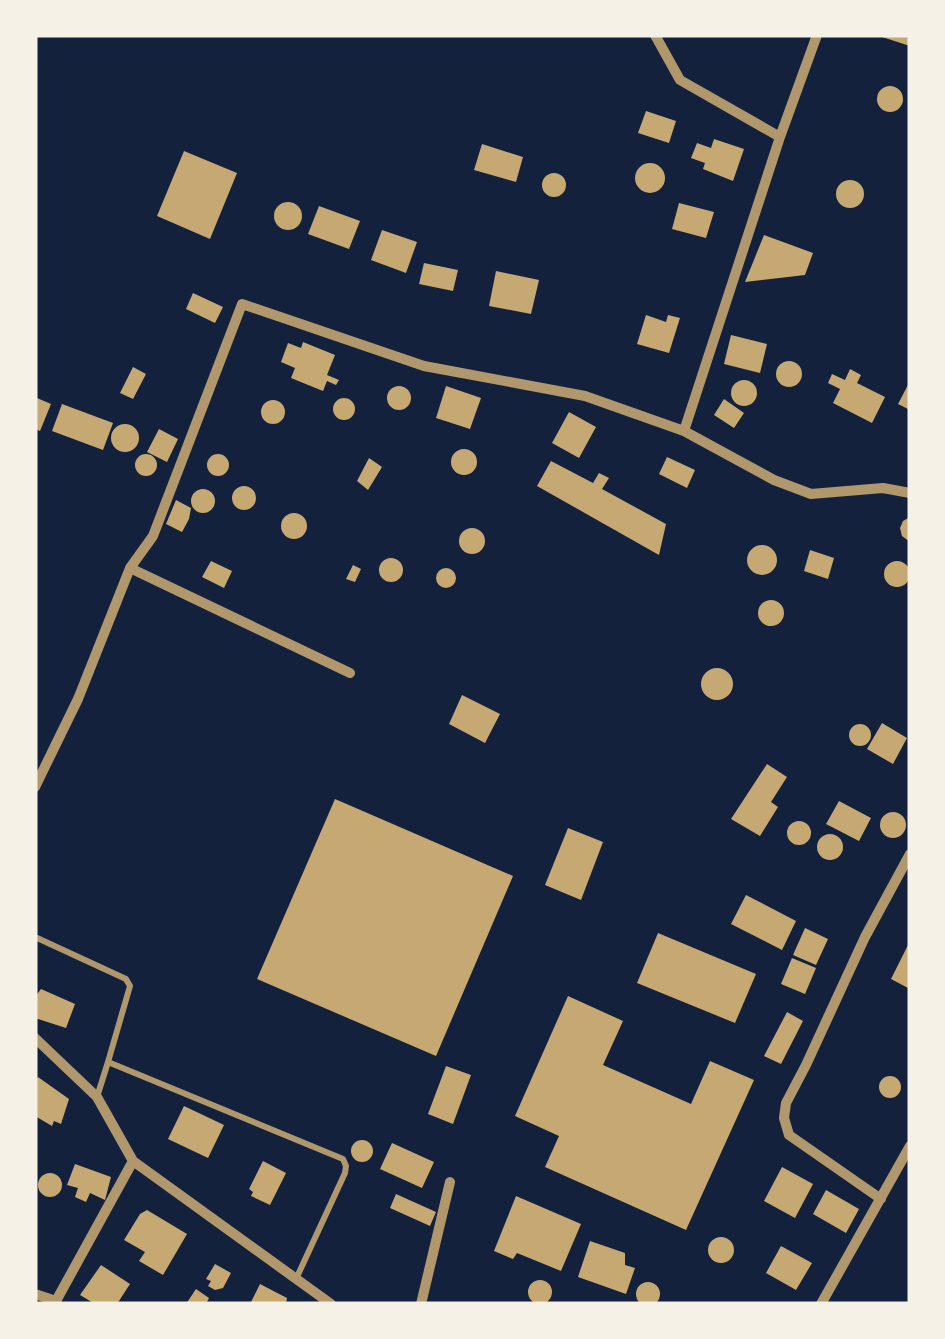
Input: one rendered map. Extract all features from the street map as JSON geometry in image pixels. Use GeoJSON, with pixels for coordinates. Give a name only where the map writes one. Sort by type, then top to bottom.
{"type":"FeatureCollection","features":[{"type":"Feature","properties":{"kind":"street"},"geometry":{"type":"LineString","coordinates":[[655,35],[680,80],[780,137]]}},
{"type":"Feature","properties":{"kind":"street"},"geometry":{"type":"LineString","coordinates":[[684,431],[817,35]]}},
{"type":"Feature","properties":{"kind":"street"},"geometry":{"type":"LineString","coordinates":[[35,788],[78,700],[130,568],[152,536],[242,304],[424,366],[585,396],[684,431],[774,480],[811,494],[883,488],[910,493]]}},
{"type":"Feature","properties":{"kind":"street"},"geometry":{"type":"LineString","coordinates":[[130,568],[350,673]]}},
{"type":"Feature","properties":{"kind":"street"},"geometry":{"type":"LineString","coordinates":[[882,1199],[788,1136],[784,1118],[786,1104],[840,988],[910,854]]}},
{"type":"Feature","properties":{"kind":"street"},"geometry":{"type":"LineString","coordinates":[[35,1038],[97,1096],[133,1161],[331,1304]]}},
{"type":"Feature","properties":{"kind":"street"},"geometry":{"type":"LineString","coordinates":[[821,1304],[910,1146]]}},
{"type":"Feature","properties":{"kind":"street"},"geometry":{"type":"LineString","coordinates":[[35,1294],[56,1302],[133,1161]]}},
{"type":"Feature","properties":{"kind":"street"},"geometry":{"type":"LineString","coordinates":[[421,1304],[450,1182]]}},
{"type":"Feature","properties":{"kind":"lane"},"geometry":{"type":"LineString","coordinates":[[35,937],[126,979],[130,986],[97,1096]]}},
{"type":"Feature","properties":{"kind":"lane"},"geometry":{"type":"LineString","coordinates":[[108,1062],[343,1159],[345,1173],[296,1280]]}},
{"type":"Feature","properties":{"kind":"building"},"geometry":{"type":"Polygon","coordinates":[[[910,35],[910,46],[879,36],[910,35]]]}},
{"type":"Feature","properties":{"kind":"building"},"geometry":{"type":"Polygon","coordinates":[[[890,86],[899,90],[903,99],[899,108],[890,112],[881,108],[877,99],[881,90],[890,86]]]}},
{"type":"Feature","properties":{"kind":"building"},"geometry":{"type":"Polygon","coordinates":[[[646,111],[676,121],[669,143],[638,133],[646,111]]]}},
{"type":"Feature","properties":{"kind":"building"},"geometry":{"type":"Polygon","coordinates":[[[714,139],[744,149],[733,181],[703,169],[705,163],[691,158],[697,143],[711,148],[714,139]]]}},
{"type":"Feature","properties":{"kind":"building"},"geometry":{"type":"Polygon","coordinates":[[[482,144],[523,157],[516,182],[474,170],[482,144]]]}},
{"type":"Feature","properties":{"kind":"building"},"geometry":{"type":"Polygon","coordinates":[[[184,151],[237,173],[210,239],[157,216],[184,151]]]}},
{"type":"Feature","properties":{"kind":"building"},"geometry":{"type":"Polygon","coordinates":[[[650,163],[661,167],[665,178],[661,189],[650,193],[639,189],[635,178],[639,167],[650,163]]]}},
{"type":"Feature","properties":{"kind":"building"},"geometry":{"type":"Polygon","coordinates":[[[554,173],[566,185],[554,197],[542,185],[554,173]]]}},
{"type":"Feature","properties":{"kind":"building"},"geometry":{"type":"Polygon","coordinates":[[[850,180],[860,184],[864,194],[860,204],[850,208],[840,204],[836,194],[840,184],[850,180]]]}},
{"type":"Feature","properties":{"kind":"building"},"geometry":{"type":"Polygon","coordinates":[[[288,202],[298,206],[302,216],[298,226],[288,230],[278,226],[274,216],[278,206],[288,202]]]}},
{"type":"Feature","properties":{"kind":"building"},"geometry":{"type":"Polygon","coordinates":[[[679,203],[714,212],[706,238],[672,229],[679,203]]]}},
{"type":"Feature","properties":{"kind":"building"},"geometry":{"type":"Polygon","coordinates":[[[319,206],[360,221],[349,249],[308,234],[319,206]]]}},
{"type":"Feature","properties":{"kind":"building"},"geometry":{"type":"Polygon","coordinates":[[[382,230],[417,242],[406,273],[371,260],[382,230]]]}},
{"type":"Feature","properties":{"kind":"building"},"geometry":{"type":"Polygon","coordinates":[[[764,235],[813,253],[805,275],[745,282],[764,235]]]}},
{"type":"Feature","properties":{"kind":"building"},"geometry":{"type":"Polygon","coordinates":[[[424,263],[458,270],[453,291],[419,284],[424,263]]]}},
{"type":"Feature","properties":{"kind":"building"},"geometry":{"type":"Polygon","coordinates":[[[496,271],[539,280],[531,314],[489,306],[496,271]]]}},
{"type":"Feature","properties":{"kind":"building"},"geometry":{"type":"Polygon","coordinates":[[[193,293],[223,307],[215,323],[186,309],[193,293]]]}},
{"type":"Feature","properties":{"kind":"building"},"geometry":{"type":"Polygon","coordinates":[[[646,315],[666,322],[668,315],[680,318],[669,353],[637,344],[646,315]]]}},
{"type":"Feature","properties":{"kind":"building"},"geometry":{"type":"Polygon","coordinates":[[[731,335],[767,344],[760,373],[724,364],[731,335]]]}},
{"type":"Feature","properties":{"kind":"building"},"geometry":{"type":"Polygon","coordinates":[[[303,342],[335,355],[327,375],[339,380],[336,385],[327,381],[323,391],[291,378],[295,368],[281,362],[288,343],[301,348],[303,342]]]}},
{"type":"Feature","properties":{"kind":"building"},"geometry":{"type":"Polygon","coordinates":[[[789,361],[798,365],[802,374],[798,383],[789,387],[780,383],[776,374],[780,365],[789,361]]]}},
{"type":"Feature","properties":{"kind":"building"},"geometry":{"type":"Polygon","coordinates":[[[133,367],[146,374],[133,399],[120,393],[133,367]]]}},
{"type":"Feature","properties":{"kind":"building"},"geometry":{"type":"Polygon","coordinates":[[[850,369],[861,375],[857,383],[885,397],[872,423],[833,403],[840,389],[828,383],[832,374],[845,380],[850,369]]]}},
{"type":"Feature","properties":{"kind":"building"},"geometry":{"type":"Polygon","coordinates":[[[744,380],[753,384],[757,393],[753,402],[744,406],[735,402],[731,393],[735,384],[744,380]]]}},
{"type":"Feature","properties":{"kind":"building"},"geometry":{"type":"Polygon","coordinates":[[[910,381],[910,410],[898,404],[910,381]]]}},
{"type":"Feature","properties":{"kind":"building"},"geometry":{"type":"Polygon","coordinates":[[[399,386],[408,389],[408,407],[399,410],[390,407],[387,398],[390,389],[399,386]]]}},
{"type":"Feature","properties":{"kind":"building"},"geometry":{"type":"Polygon","coordinates":[[[446,386],[481,398],[470,429],[436,418],[446,386]]]}},
{"type":"Feature","properties":{"kind":"building"},"geometry":{"type":"Polygon","coordinates":[[[37,398],[51,404],[40,431],[35,429],[37,398]]]}},
{"type":"Feature","properties":{"kind":"building"},"geometry":{"type":"Polygon","coordinates":[[[344,398],[355,409],[344,420],[333,409],[344,398]]]}},
{"type":"Feature","properties":{"kind":"building"},"geometry":{"type":"Polygon","coordinates":[[[724,399],[744,413],[734,428],[714,415],[724,399]]]}},
{"type":"Feature","properties":{"kind":"building"},"geometry":{"type":"Polygon","coordinates":[[[273,400],[285,412],[273,424],[261,412],[273,400]]]}},
{"type":"Feature","properties":{"kind":"building"},"geometry":{"type":"Polygon","coordinates":[[[62,404],[113,423],[103,450],[52,431],[62,404]]]}},
{"type":"Feature","properties":{"kind":"building"},"geometry":{"type":"Polygon","coordinates":[[[569,412],[596,427],[579,458],[552,443],[569,412]]]}},
{"type":"Feature","properties":{"kind":"building"},"geometry":{"type":"Polygon","coordinates":[[[125,424],[135,428],[139,438],[135,448],[125,452],[115,448],[111,438],[115,428],[125,424]]]}},
{"type":"Feature","properties":{"kind":"building"},"geometry":{"type":"Polygon","coordinates":[[[159,429],[178,439],[167,462],[147,452],[159,429]]]}},
{"type":"Feature","properties":{"kind":"building"},"geometry":{"type":"Polygon","coordinates":[[[464,449],[473,453],[477,462],[473,471],[464,475],[455,471],[451,462],[455,453],[464,449]]]}},
{"type":"Feature","properties":{"kind":"building"},"geometry":{"type":"Polygon","coordinates":[[[146,454],[154,457],[154,473],[146,476],[138,473],[135,465],[138,457],[146,454]]]}},
{"type":"Feature","properties":{"kind":"building"},"geometry":{"type":"Polygon","coordinates":[[[218,454],[229,465],[218,476],[207,465],[218,454]]]}},
{"type":"Feature","properties":{"kind":"building"},"geometry":{"type":"Polygon","coordinates":[[[667,457],[695,470],[687,488],[659,474],[667,457]]]}},
{"type":"Feature","properties":{"kind":"building"},"geometry":{"type":"Polygon","coordinates":[[[369,458],[382,467],[368,490],[357,481],[369,458]]]}},
{"type":"Feature","properties":{"kind":"building"},"geometry":{"type":"Polygon","coordinates":[[[551,461],[593,483],[599,473],[609,478],[602,489],[666,524],[659,555],[537,486],[551,461]]]}},
{"type":"Feature","properties":{"kind":"building"},"geometry":{"type":"Polygon","coordinates":[[[239,486],[249,486],[256,498],[249,510],[239,510],[232,503],[232,493],[239,486]]]}},
{"type":"Feature","properties":{"kind":"building"},"geometry":{"type":"Polygon","coordinates":[[[203,489],[212,492],[212,510],[203,513],[194,510],[191,501],[194,492],[203,489]]]}},
{"type":"Feature","properties":{"kind":"building"},"geometry":{"type":"Polygon","coordinates":[[[176,500],[191,508],[182,532],[166,524],[176,500]]]}},
{"type":"Feature","properties":{"kind":"building"},"geometry":{"type":"Polygon","coordinates":[[[294,513],[303,517],[307,526],[303,535],[294,539],[285,535],[281,526],[285,517],[294,513]]]}},
{"type":"Feature","properties":{"kind":"building"},"geometry":{"type":"Polygon","coordinates":[[[910,517],[910,542],[902,536],[900,528],[910,517]]]}},
{"type":"Feature","properties":{"kind":"building"},"geometry":{"type":"Polygon","coordinates":[[[472,528],[481,532],[485,541],[481,550],[472,554],[463,550],[459,541],[463,532],[472,528]]]}},
{"type":"Feature","properties":{"kind":"building"},"geometry":{"type":"Polygon","coordinates":[[[762,545],[773,549],[777,560],[773,571],[762,575],[751,571],[747,560],[751,549],[762,545]]]}},
{"type":"Feature","properties":{"kind":"building"},"geometry":{"type":"Polygon","coordinates":[[[810,550],[834,558],[828,579],[804,571],[810,550]]]}},
{"type":"Feature","properties":{"kind":"building"},"geometry":{"type":"Polygon","coordinates":[[[391,558],[400,561],[400,579],[391,582],[382,579],[379,570],[382,561],[391,558]]]}},
{"type":"Feature","properties":{"kind":"building"},"geometry":{"type":"Polygon","coordinates":[[[211,561],[232,571],[224,588],[202,577],[211,561]]]}},
{"type":"Feature","properties":{"kind":"building"},"geometry":{"type":"Polygon","coordinates":[[[897,561],[906,565],[910,574],[906,583],[897,587],[888,583],[884,574],[888,565],[897,561]]]}},
{"type":"Feature","properties":{"kind":"building"},"geometry":{"type":"Polygon","coordinates":[[[353,565],[361,569],[355,582],[346,579],[353,565]]]}},
{"type":"Feature","properties":{"kind":"building"},"geometry":{"type":"Polygon","coordinates":[[[446,568],[456,578],[446,588],[436,578],[446,568]]]}},
{"type":"Feature","properties":{"kind":"building"},"geometry":{"type":"Polygon","coordinates":[[[771,600],[780,604],[784,613],[780,622],[771,626],[762,622],[758,613],[762,604],[771,600]]]}},
{"type":"Feature","properties":{"kind":"building"},"geometry":{"type":"Polygon","coordinates":[[[717,668],[728,673],[733,684],[728,695],[717,700],[706,695],[701,684],[706,673],[717,668]]]}},
{"type":"Feature","properties":{"kind":"building"},"geometry":{"type":"Polygon","coordinates":[[[462,695],[500,714],[485,743],[449,724],[462,695]]]}},
{"type":"Feature","properties":{"kind":"building"},"geometry":{"type":"Polygon","coordinates":[[[882,723],[907,738],[893,764],[867,749],[882,723]]]}},
{"type":"Feature","properties":{"kind":"building"},"geometry":{"type":"Polygon","coordinates":[[[860,724],[868,727],[868,743],[860,746],[852,743],[849,735],[852,727],[860,724]]]}},
{"type":"Feature","properties":{"kind":"building"},"geometry":{"type":"Polygon","coordinates":[[[767,764],[787,777],[771,802],[778,807],[760,836],[731,819],[767,764]]]}},
{"type":"Feature","properties":{"kind":"building"},"geometry":{"type":"Polygon","coordinates":[[[335,799],[513,876],[436,1056],[257,979],[335,799]]]}},
{"type":"Feature","properties":{"kind":"building"},"geometry":{"type":"Polygon","coordinates":[[[839,801],[871,818],[859,841],[826,824],[839,801]]]}},
{"type":"Feature","properties":{"kind":"building"},"geometry":{"type":"Polygon","coordinates":[[[893,812],[902,816],[906,825],[902,834],[893,838],[884,834],[880,825],[884,816],[893,812]]]}},
{"type":"Feature","properties":{"kind":"building"},"geometry":{"type":"Polygon","coordinates":[[[794,821],[804,821],[811,833],[804,845],[794,845],[787,838],[787,828],[794,821]]]}},
{"type":"Feature","properties":{"kind":"building"},"geometry":{"type":"Polygon","coordinates":[[[568,828],[603,842],[581,900],[545,885],[568,828]]]}},
{"type":"Feature","properties":{"kind":"building"},"geometry":{"type":"Polygon","coordinates":[[[830,834],[839,838],[843,847],[839,856],[830,860],[821,856],[817,847],[821,838],[830,834]]]}},
{"type":"Feature","properties":{"kind":"building"},"geometry":{"type":"Polygon","coordinates":[[[746,895],[796,921],[782,950],[731,924],[746,895]]]}},
{"type":"Feature","properties":{"kind":"building"},"geometry":{"type":"Polygon","coordinates":[[[805,928],[828,939],[816,965],[793,955],[805,928]]]}},
{"type":"Feature","properties":{"kind":"building"},"geometry":{"type":"Polygon","coordinates":[[[658,933],[756,974],[735,1023],[637,983],[658,933]]]}},
{"type":"Feature","properties":{"kind":"building"},"geometry":{"type":"Polygon","coordinates":[[[910,941],[910,984],[908,988],[891,979],[910,941]]]}},
{"type":"Feature","properties":{"kind":"building"},"geometry":{"type":"Polygon","coordinates":[[[792,958],[816,968],[805,994],[781,984],[792,958]]]}},
{"type":"Feature","properties":{"kind":"building"},"geometry":{"type":"Polygon","coordinates":[[[41,989],[75,1004],[66,1028],[35,1018],[35,997],[41,989]]]}},
{"type":"Feature","properties":{"kind":"building"},"geometry":{"type":"Polygon","coordinates":[[[568,996],[623,1021],[603,1065],[691,1104],[710,1061],[754,1080],[686,1230],[545,1167],[559,1136],[515,1116],[568,996]]]}},
{"type":"Feature","properties":{"kind":"building"},"geometry":{"type":"Polygon","coordinates":[[[787,1012],[803,1021],[781,1064],[764,1056],[787,1012]]]}},
{"type":"Feature","properties":{"kind":"building"},"geometry":{"type":"Polygon","coordinates":[[[446,1066],[471,1075],[453,1124],[428,1114],[446,1066]]]}},
{"type":"Feature","properties":{"kind":"building"},"geometry":{"type":"Polygon","coordinates":[[[890,1076],[898,1079],[898,1095],[890,1098],[882,1095],[879,1087],[882,1079],[890,1076]]]}},
{"type":"Feature","properties":{"kind":"building"},"geometry":{"type":"Polygon","coordinates":[[[38,1077],[69,1099],[61,1124],[54,1121],[52,1126],[35,1116],[38,1077]]]}},
{"type":"Feature","properties":{"kind":"building"},"geometry":{"type":"Polygon","coordinates":[[[184,1106],[224,1125],[208,1158],[168,1139],[184,1106]]]}},
{"type":"Feature","properties":{"kind":"building"},"geometry":{"type":"Polygon","coordinates":[[[358,1140],[366,1140],[373,1151],[366,1162],[358,1162],[351,1155],[351,1147],[358,1140]]]}},
{"type":"Feature","properties":{"kind":"building"},"geometry":{"type":"Polygon","coordinates":[[[392,1143],[434,1162],[422,1188],[380,1169],[392,1143]]]}},
{"type":"Feature","properties":{"kind":"building"},"geometry":{"type":"Polygon","coordinates":[[[263,1161],[286,1173],[270,1205],[251,1196],[253,1192],[249,1189],[263,1161]]]}},
{"type":"Feature","properties":{"kind":"building"},"geometry":{"type":"Polygon","coordinates":[[[75,1164],[111,1177],[105,1200],[90,1193],[86,1202],[75,1197],[78,1188],[67,1185],[75,1164]]]}},
{"type":"Feature","properties":{"kind":"building"},"geometry":{"type":"Polygon","coordinates":[[[782,1167],[813,1184],[795,1218],[764,1201],[782,1167]]]}},
{"type":"Feature","properties":{"kind":"building"},"geometry":{"type":"Polygon","coordinates":[[[50,1173],[62,1185],[50,1197],[38,1185],[50,1173]]]}},
{"type":"Feature","properties":{"kind":"building"},"geometry":{"type":"Polygon","coordinates":[[[826,1190],[859,1209],[846,1233],[813,1214],[826,1190]]]}},
{"type":"Feature","properties":{"kind":"building"},"geometry":{"type":"Polygon","coordinates":[[[396,1194],[436,1212],[430,1226],[390,1208],[396,1194]]]}},
{"type":"Feature","properties":{"kind":"building"},"geometry":{"type":"Polygon","coordinates":[[[516,1196],[581,1224],[561,1271],[517,1253],[513,1259],[494,1251],[516,1196]]]}},
{"type":"Feature","properties":{"kind":"building"},"geometry":{"type":"Polygon","coordinates":[[[147,1210],[187,1234],[163,1275],[139,1261],[145,1252],[124,1240],[140,1214],[147,1210]]]}},
{"type":"Feature","properties":{"kind":"building"},"geometry":{"type":"Polygon","coordinates":[[[721,1237],[730,1241],[734,1250],[730,1259],[721,1263],[712,1259],[708,1250],[712,1241],[721,1237]]]}},
{"type":"Feature","properties":{"kind":"building"},"geometry":{"type":"Polygon","coordinates":[[[590,1241],[625,1253],[625,1265],[635,1268],[626,1294],[578,1277],[590,1241]]]}},
{"type":"Feature","properties":{"kind":"building"},"geometry":{"type":"Polygon","coordinates":[[[781,1246],[812,1263],[796,1290],[766,1273],[781,1246]]]}},
{"type":"Feature","properties":{"kind":"building"},"geometry":{"type":"Polygon","coordinates":[[[215,1264],[231,1273],[223,1288],[215,1290],[206,1279],[215,1264]]]}},
{"type":"Feature","properties":{"kind":"building"},"geometry":{"type":"Polygon","coordinates":[[[101,1265],[130,1284],[117,1304],[95,1304],[80,1295],[101,1265]]]}},
{"type":"Feature","properties":{"kind":"building"},"geometry":{"type":"Polygon","coordinates":[[[540,1280],[549,1283],[549,1301],[540,1304],[531,1301],[528,1292],[531,1283],[540,1280]]]}},
{"type":"Feature","properties":{"kind":"building"},"geometry":{"type":"Polygon","coordinates":[[[648,1282],[657,1285],[657,1303],[648,1306],[639,1303],[636,1294],[639,1285],[648,1282]]]}},
{"type":"Feature","properties":{"kind":"building"},"geometry":{"type":"Polygon","coordinates":[[[260,1284],[287,1298],[286,1304],[250,1304],[260,1284]]]}},
{"type":"Feature","properties":{"kind":"building"},"geometry":{"type":"Polygon","coordinates":[[[196,1289],[209,1298],[206,1304],[186,1304],[196,1289]]]}}]}
